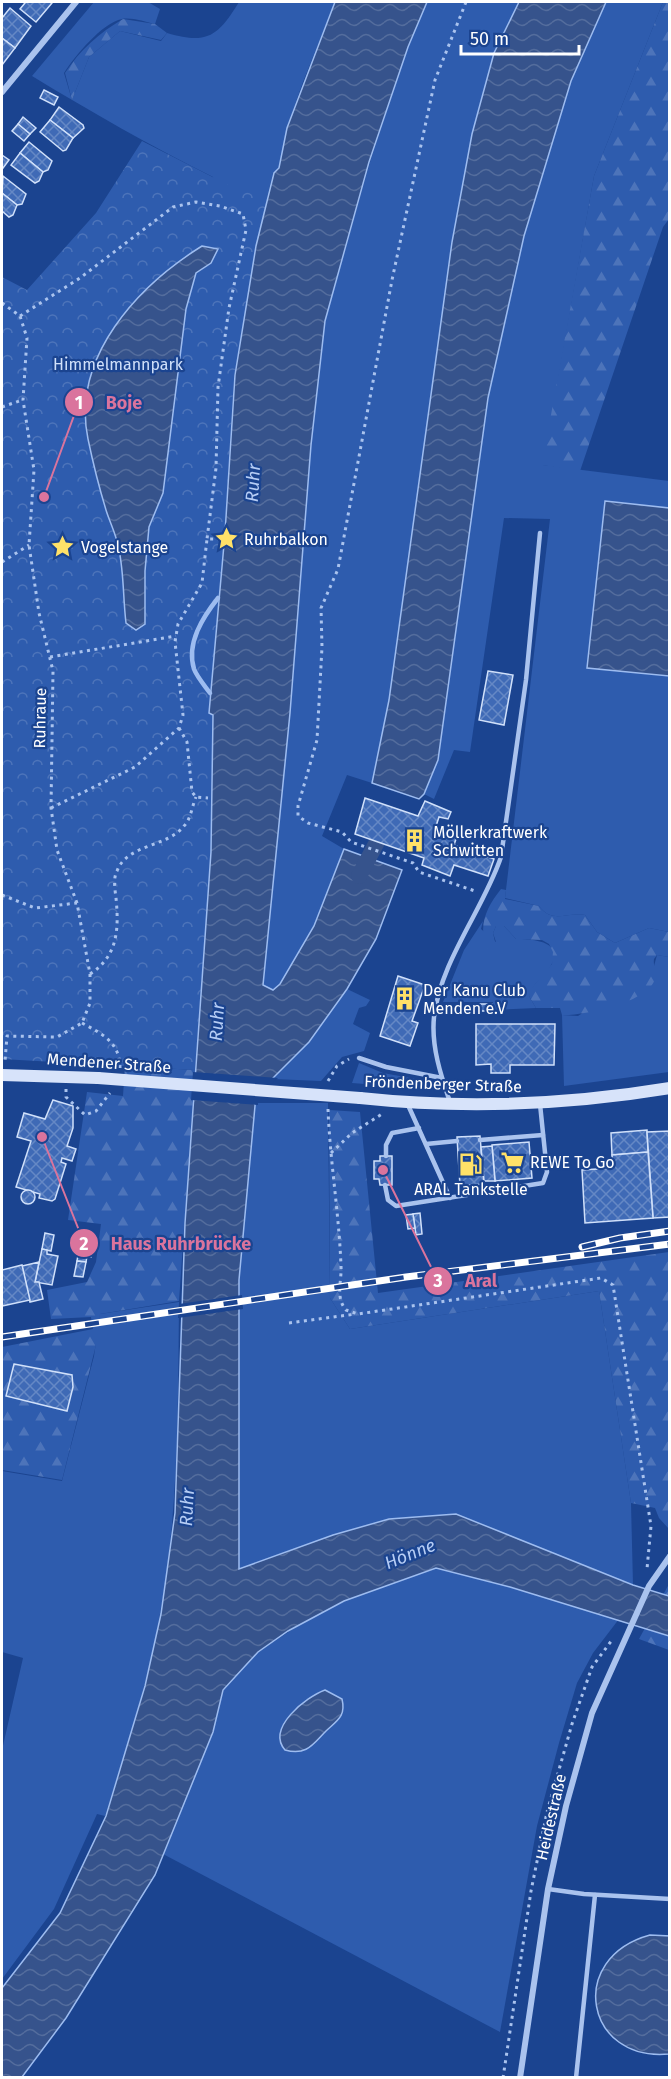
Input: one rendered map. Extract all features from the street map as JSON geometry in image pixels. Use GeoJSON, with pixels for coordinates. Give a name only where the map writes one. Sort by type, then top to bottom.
{"type":"FeatureCollection","features":[{"type":"Feature","properties":{"kind":"main road","name":"Mendener Straße"},"geometry":{"type":"LineString","coordinates":[[2,1075],[66,1076],[214,1087]]}},
{"type":"Feature","properties":{"kind":"main road","name":"Fröndenberger Straße"},"geometry":{"type":"LineString","coordinates":[[214,1087],[451,1104],[540,1103],[605,1099],[669,1088]]}},
{"type":"Feature","properties":{"kind":"street"},"geometry":{"type":"LineString","coordinates":[[2,92],[76,2]]}},
{"type":"Feature","properties":{"kind":"street","name":"Heidestraße"},"geometry":{"type":"LineString","coordinates":[[520,2078],[548,1889],[566,1806],[592,1713],[650,1586],[669,1556]]}},
{"type":"Feature","properties":{"kind":"lane"},"geometry":{"type":"LineString","coordinates":[[451,1104],[442,1078],[434,1038],[434,1017],[440,992],[501,857],[526,680],[540,533]]}},
{"type":"Feature","properties":{"kind":"lane"},"geometry":{"type":"LineString","coordinates":[[359,1058],[386,1067],[442,1078]]}},
{"type":"Feature","properties":{"kind":"lane"},"geometry":{"type":"LineString","coordinates":[[403,1102],[419,1128],[450,1198]]}},
{"type":"Feature","properties":{"kind":"lane"},"geometry":{"type":"LineString","coordinates":[[385,1185],[386,1197],[392,1205],[543,1183],[547,1172],[540,1103]]}},
{"type":"Feature","properties":{"kind":"lane"},"geometry":{"type":"LineString","coordinates":[[386,1156],[386,1145],[392,1133],[419,1128]]}},
{"type":"Feature","properties":{"kind":"lane"},"geometry":{"type":"LineString","coordinates":[[480,1140],[543,1135]]}},
{"type":"Feature","properties":{"kind":"lane"},"geometry":{"type":"LineString","coordinates":[[426,1144],[457,1141]]}},
{"type":"Feature","properties":{"kind":"lane"},"geometry":{"type":"LineString","coordinates":[[548,1889],[595,1895],[669,1899]]}},
{"type":"Feature","properties":{"kind":"lane"},"geometry":{"type":"LineString","coordinates":[[576,2078],[595,1895]]}},
{"type":"Feature","properties":{"kind":"path"},"geometry":{"type":"LineString","coordinates":[[466,2],[435,80],[392,280],[338,569],[321,608],[317,740],[298,806],[298,816],[308,823],[316,823],[342,832],[351,842],[413,863],[419,872],[486,894]]}},
{"type":"Feature","properties":{"kind":"path"},"geometry":{"type":"LineString","coordinates":[[2,303],[20,316],[80,278],[173,207],[196,202],[220,206],[243,214],[246,230],[229,308],[218,387],[216,468],[202,583],[178,624],[176,636],[183,715],[179,728],[135,767],[51,808]]}},
{"type":"Feature","properties":{"kind":"path","name":"Ruhraue"},"geometry":{"type":"LineString","coordinates":[[20,316],[27,338],[23,400],[34,470],[29,545],[39,613],[53,671],[51,808],[57,850],[77,903],[90,974],[90,1003],[82,1023]]}},
{"type":"Feature","properties":{"kind":"path"},"geometry":{"type":"LineString","coordinates":[[2,407],[23,400]]}},
{"type":"Feature","properties":{"kind":"path"},"geometry":{"type":"LineString","coordinates":[[207,539],[226,539]]}},
{"type":"Feature","properties":{"kind":"path"},"geometry":{"type":"LineString","coordinates":[[2,562],[29,545]]}},
{"type":"Feature","properties":{"kind":"path"},"geometry":{"type":"LineString","coordinates":[[50,657],[176,636]]}},
{"type":"Feature","properties":{"kind":"path"},"geometry":{"type":"LineString","coordinates":[[90,974],[102,966],[112,954],[117,932],[115,891],[118,867],[128,856],[177,834],[188,820],[196,797],[189,779],[187,742],[179,728]]}},
{"type":"Feature","properties":{"kind":"path"},"geometry":{"type":"LineString","coordinates":[[196,797],[208,798]]}},
{"type":"Feature","properties":{"kind":"path"},"geometry":{"type":"LineString","coordinates":[[2,896],[35,908],[77,903]]}},
{"type":"Feature","properties":{"kind":"path"},"geometry":{"type":"LineString","coordinates":[[2,1075],[7,1036],[57,1037],[82,1023],[109,1038],[120,1055],[120,1073]]}},
{"type":"Feature","properties":{"kind":"path"},"geometry":{"type":"LineString","coordinates":[[66,1076],[66,1097],[85,1115],[96,1111],[103,1104]]}},
{"type":"Feature","properties":{"kind":"path"},"geometry":{"type":"LineString","coordinates":[[358,1314],[346,1310],[340,1301],[340,1240],[331,1153],[352,1133],[382,1114],[396,1114],[403,1102]]}},
{"type":"Feature","properties":{"kind":"path"},"geometry":{"type":"LineString","coordinates":[[290,1323],[601,1278],[608,1280],[614,1288],[651,1526],[646,1566],[655,1576]]}},
{"type":"Feature","properties":{"kind":"green space"},"geometry":{"type":"Polygon","coordinates":[[[94,2],[148,2],[160,9],[155,24],[122,19],[106,27],[90,41],[64,73],[72,100],[32,76],[94,2]]]}},
{"type":"Feature","properties":{"kind":"green space"},"geometry":{"type":"Polygon","coordinates":[[[239,2],[335,2],[287,127],[279,168],[273,173],[234,375],[229,434],[213,177],[72,100],[89,57],[120,31],[161,41],[167,33],[181,37],[202,37],[218,30],[239,2]]]}},
{"type":"Feature","properties":{"kind":"green space"},"geometry":{"type":"Polygon","coordinates":[[[427,2],[519,2],[494,53],[472,134],[452,242],[389,700],[372,783],[347,775],[322,836],[344,849],[314,926],[280,984],[273,990],[263,985],[266,943],[311,445],[325,321],[370,162],[408,47],[427,2]]]}},
{"type":"Feature","properties":{"kind":"green space"},"geometry":{"type":"Polygon","coordinates":[[[606,2],[663,2],[594,176],[543,465],[669,481],[669,508],[605,501],[587,667],[669,676],[669,932],[649,928],[615,943],[597,932],[585,915],[549,915],[539,906],[505,898],[550,519],[504,518],[470,752],[454,750],[434,799],[424,794],[438,760],[488,398],[524,236],[571,81],[606,2]]]}},
{"type":"Feature","properties":{"kind":"green space"},"geometry":{"type":"Polygon","coordinates":[[[663,2],[670,2],[669,219],[663,227],[580,471],[542,465],[594,176],[663,2]]]}},
{"type":"Feature","properties":{"kind":"green space"},"geometry":{"type":"Polygon","coordinates":[[[123,19],[155,24],[167,33],[161,40],[120,31],[89,57],[72,100],[65,73],[91,43],[123,19]]]}},
{"type":"Feature","properties":{"kind":"green space","name":"Himmelmannpark"},"geometry":{"type":"Polygon","coordinates":[[[142,141],[236,189],[267,198],[234,375],[225,528],[209,713],[213,715],[211,852],[195,1070],[2,1059],[2,277],[27,290],[96,213],[142,141]]]}},
{"type":"Feature","properties":{"kind":"green space"},"geometry":{"type":"Polygon","coordinates":[[[501,889],[506,890],[505,899],[539,906],[549,915],[585,915],[597,932],[615,943],[649,928],[669,932],[669,957],[657,955],[654,959],[655,978],[651,987],[629,1001],[600,1010],[572,1015],[562,1015],[560,1008],[536,1008],[529,996],[530,990],[552,964],[553,952],[549,944],[542,940],[516,939],[504,926],[496,926],[493,933],[497,951],[488,949],[483,925],[491,903],[501,889]]]}},
{"type":"Feature","properties":{"kind":"green space"},"geometry":{"type":"Polygon","coordinates":[[[483,921],[481,929],[496,942],[493,933],[496,926],[504,926],[516,939],[540,941],[552,948],[553,961],[529,996],[536,1008],[493,1010],[493,1002],[443,1002],[464,950],[483,921]]]}},
{"type":"Feature","properties":{"kind":"green space"},"geometry":{"type":"Polygon","coordinates":[[[657,955],[669,957],[669,1072],[564,1086],[562,1015],[578,1016],[654,966],[657,955]]]}},
{"type":"Feature","properties":{"kind":"green space"},"geometry":{"type":"Polygon","coordinates":[[[347,989],[370,1000],[366,1006],[359,1008],[353,1024],[370,1033],[364,1051],[342,1057],[321,1081],[273,1079],[309,1042],[347,989]]]}},
{"type":"Feature","properties":{"kind":"green space"},"geometry":{"type":"Polygon","coordinates":[[[359,1063],[383,1073],[438,1083],[440,1090],[352,1083],[359,1063]]]}},
{"type":"Feature","properties":{"kind":"green space"},"geometry":{"type":"Polygon","coordinates":[[[125,1066],[195,1070],[179,1301],[100,1314],[99,1333],[62,1480],[2,1470],[2,1347],[93,1329],[91,1317],[51,1319],[47,1290],[87,1282],[96,1262],[101,1224],[68,1220],[87,1092],[123,1096],[125,1066]]]}},
{"type":"Feature","properties":{"kind":"green space"},"geometry":{"type":"Polygon","coordinates":[[[255,1103],[328,1103],[330,1298],[350,1329],[599,1291],[631,1503],[633,1585],[456,1514],[389,1519],[333,1535],[239,1570],[239,1280],[255,1103]]]}},
{"type":"Feature","properties":{"kind":"green space"},"geometry":{"type":"Polygon","coordinates":[[[329,1110],[360,1112],[378,1293],[669,1252],[669,1529],[659,1518],[655,1508],[631,1503],[599,1291],[350,1329],[330,1298],[329,1110]]]}},
{"type":"Feature","properties":{"kind":"green space"},"geometry":{"type":"Polygon","coordinates":[[[179,1302],[176,1458],[171,1536],[160,1614],[143,1691],[105,1816],[97,1814],[54,1909],[2,1979],[2,1750],[23,1658],[2,1652],[2,1471],[62,1481],[94,1356],[100,1314],[179,1302]]]}},
{"type":"Feature","properties":{"kind":"green space"},"geometry":{"type":"Polygon","coordinates":[[[436,1568],[619,1619],[593,1653],[577,1683],[559,1743],[537,1826],[500,2032],[163,1854],[213,1732],[223,1690],[258,1652],[316,1614],[344,1601],[436,1568]]]}},
{"type":"Feature","properties":{"kind":"green space"},"geometry":{"type":"Polygon","coordinates":[[[669,1584],[669,1650],[639,1639],[669,1584]]]}},
{"type":"Feature","properties":{"kind":"water"},"geometry":{"type":"Polygon","coordinates":[[[335,2],[427,2],[408,47],[369,162],[325,321],[311,445],[290,713],[263,985],[273,990],[280,984],[314,926],[344,849],[402,870],[376,939],[347,989],[309,1042],[256,1095],[239,1280],[239,1569],[333,1535],[389,1519],[456,1514],[633,1585],[669,1596],[669,1636],[510,1587],[436,1568],[344,1601],[288,1631],[258,1652],[223,1690],[213,1732],[155,1875],[66,2018],[22,2077],[2,2077],[2,1988],[60,1913],[106,1816],[145,1686],[161,1614],[175,1513],[185,1223],[211,852],[213,715],[209,713],[225,533],[235,375],[256,246],[274,173],[279,168],[287,128],[335,2]]]}},
{"type":"Feature","properties":{"kind":"water"},"geometry":{"type":"Polygon","coordinates":[[[519,2],[606,2],[571,81],[524,236],[488,398],[438,760],[424,794],[419,799],[372,783],[389,700],[452,242],[472,134],[494,53],[519,2]]]}},
{"type":"Feature","properties":{"kind":"water"},"geometry":{"type":"Polygon","coordinates":[[[202,246],[218,249],[211,263],[196,273],[186,309],[163,493],[149,527],[145,571],[145,624],[136,630],[126,623],[118,545],[101,493],[88,439],[85,409],[90,380],[100,352],[115,327],[133,303],[155,282],[178,262],[202,246]]]}},
{"type":"Feature","properties":{"kind":"water"},"geometry":{"type":"Polygon","coordinates":[[[605,501],[669,508],[669,676],[587,668],[605,501]]]}},
{"type":"Feature","properties":{"kind":"water"},"geometry":{"type":"Polygon","coordinates":[[[325,1690],[342,1699],[343,1710],[340,1717],[309,1748],[299,1751],[285,1750],[280,1741],[284,1723],[299,1706],[325,1690]]]}},
{"type":"Feature","properties":{"kind":"water"},"geometry":{"type":"Polygon","coordinates":[[[650,1935],[670,1936],[669,2054],[641,2052],[619,2042],[604,2026],[596,2006],[597,1985],[606,1964],[623,1947],[650,1935]]]}},
{"type":"Feature","properties":{"kind":"pier"},"geometry":{"type":"Polygon","coordinates":[[[193,1072],[278,1078],[258,1097],[258,1105],[191,1100],[193,1072]]]}},
{"type":"Feature","properties":{"kind":"pier"},"geometry":{"type":"Polygon","coordinates":[[[242,1295],[243,1309],[178,1318],[179,1304],[242,1295]]]}},
{"type":"Feature","properties":{"kind":"building"},"geometry":{"type":"Polygon","coordinates":[[[23,2],[52,3],[36,22],[20,9],[25,3],[23,2]]]}},
{"type":"Feature","properties":{"kind":"building"},"geometry":{"type":"Polygon","coordinates":[[[10,8],[31,26],[15,48],[2,38],[2,18],[10,8]]]}},
{"type":"Feature","properties":{"kind":"building"},"geometry":{"type":"Polygon","coordinates":[[[2,38],[15,48],[2,65],[2,38]]]}},
{"type":"Feature","properties":{"kind":"building"},"geometry":{"type":"Polygon","coordinates":[[[44,90],[58,97],[54,105],[40,98],[44,90]]]}},
{"type":"Feature","properties":{"kind":"building"},"geometry":{"type":"Polygon","coordinates":[[[59,107],[83,125],[84,128],[73,138],[50,120],[59,107]]]}},
{"type":"Feature","properties":{"kind":"building"},"geometry":{"type":"Polygon","coordinates":[[[23,117],[36,128],[30,134],[18,124],[23,117]]]}},
{"type":"Feature","properties":{"kind":"building"},"geometry":{"type":"Polygon","coordinates":[[[50,120],[73,138],[66,150],[63,151],[40,132],[50,120]]]}},
{"type":"Feature","properties":{"kind":"building"},"geometry":{"type":"Polygon","coordinates":[[[18,124],[30,134],[24,141],[12,131],[18,124]]]}},
{"type":"Feature","properties":{"kind":"building"},"geometry":{"type":"Polygon","coordinates":[[[29,142],[52,161],[48,170],[43,172],[20,153],[29,142]]]}},
{"type":"Feature","properties":{"kind":"building"},"geometry":{"type":"Polygon","coordinates":[[[20,153],[43,172],[39,181],[35,183],[11,165],[20,153]]]}},
{"type":"Feature","properties":{"kind":"building"},"geometry":{"type":"Polygon","coordinates":[[[2,155],[9,160],[3,168],[2,166],[2,155]]]}},
{"type":"Feature","properties":{"kind":"building"},"geometry":{"type":"Polygon","coordinates":[[[3,176],[26,194],[22,204],[17,205],[2,193],[3,176]]]}},
{"type":"Feature","properties":{"kind":"building"},"geometry":{"type":"Polygon","coordinates":[[[2,193],[17,205],[13,215],[9,217],[2,211],[2,193]]]}},
{"type":"Feature","properties":{"kind":"building"},"geometry":{"type":"Polygon","coordinates":[[[488,671],[513,675],[504,725],[479,720],[488,671]]]}},
{"type":"Feature","properties":{"kind":"building","name":"Möllerkraftwerk Schwitten"},"geometry":{"type":"Polygon","coordinates":[[[365,798],[418,816],[425,801],[451,812],[448,819],[439,817],[435,829],[457,836],[454,845],[494,859],[488,876],[454,865],[450,876],[422,865],[424,858],[355,834],[365,798]]]}},
{"type":"Feature","properties":{"kind":"building","name":"Der Kanu Club Menden e.V"},"geometry":{"type":"Polygon","coordinates":[[[398,976],[425,985],[412,1021],[418,1023],[410,1046],[380,1036],[398,976]]]}},
{"type":"Feature","properties":{"kind":"building"},"geometry":{"type":"Polygon","coordinates":[[[477,1004],[492,1004],[492,1011],[477,1011],[477,1004]]]}},
{"type":"Feature","properties":{"kind":"building"},"geometry":{"type":"Polygon","coordinates":[[[476,1024],[555,1024],[554,1065],[510,1065],[510,1073],[491,1073],[491,1064],[476,1065],[476,1024]]]}},
{"type":"Feature","properties":{"kind":"building"},"geometry":{"type":"Polygon","coordinates":[[[53,1100],[73,1106],[73,1128],[67,1146],[76,1149],[72,1161],[62,1158],[61,1162],[66,1164],[55,1199],[52,1201],[39,1198],[40,1194],[16,1187],[31,1141],[17,1137],[24,1113],[45,1119],[53,1100]]]}},
{"type":"Feature","properties":{"kind":"building"},"geometry":{"type":"Polygon","coordinates":[[[647,1130],[648,1152],[612,1155],[611,1133],[647,1130]]]}},
{"type":"Feature","properties":{"kind":"building"},"geometry":{"type":"Polygon","coordinates":[[[670,1131],[670,1217],[653,1218],[647,1132],[670,1131]]]}},
{"type":"Feature","properties":{"kind":"building","name":"ARAL Tankstelle"},"geometry":{"type":"Polygon","coordinates":[[[480,1136],[484,1184],[460,1186],[457,1137],[480,1136]]]}},
{"type":"Feature","properties":{"kind":"building","name":"REWE To Go"},"geometry":{"type":"Polygon","coordinates":[[[529,1142],[532,1178],[495,1181],[492,1145],[529,1142]]]}},
{"type":"Feature","properties":{"kind":"building"},"geometry":{"type":"Polygon","coordinates":[[[492,1146],[495,1181],[484,1181],[481,1147],[492,1146]]]}},
{"type":"Feature","properties":{"kind":"building"},"geometry":{"type":"Polygon","coordinates":[[[648,1152],[653,1218],[585,1223],[582,1170],[613,1168],[612,1155],[648,1152]]]}},
{"type":"Feature","properties":{"kind":"building"},"geometry":{"type":"Polygon","coordinates":[[[380,1156],[392,1156],[392,1185],[380,1185],[379,1179],[374,1179],[374,1161],[380,1161],[380,1156]]]}},
{"type":"Feature","properties":{"kind":"building"},"geometry":{"type":"Polygon","coordinates":[[[28,1190],[33,1192],[35,1197],[33,1202],[28,1204],[23,1202],[21,1197],[23,1192],[28,1190]]]}},
{"type":"Feature","properties":{"kind":"building"},"geometry":{"type":"Polygon","coordinates":[[[420,1213],[422,1234],[416,1235],[413,1214],[420,1213]]]}},
{"type":"Feature","properties":{"kind":"building"},"geometry":{"type":"Polygon","coordinates":[[[413,1214],[415,1228],[408,1229],[406,1215],[413,1214]]]}},
{"type":"Feature","properties":{"kind":"building"},"geometry":{"type":"Polygon","coordinates":[[[45,1233],[54,1235],[51,1251],[42,1249],[45,1233]]]}},
{"type":"Feature","properties":{"kind":"building"},"geometry":{"type":"Polygon","coordinates":[[[82,1235],[94,1238],[91,1257],[78,1255],[82,1235]]]}},
{"type":"Feature","properties":{"kind":"building"},"geometry":{"type":"Polygon","coordinates":[[[42,1249],[47,1250],[47,1254],[58,1256],[52,1285],[35,1282],[42,1249]]]}},
{"type":"Feature","properties":{"kind":"building"},"geometry":{"type":"Polygon","coordinates":[[[78,1255],[87,1256],[86,1262],[77,1261],[78,1255]]]}},
{"type":"Feature","properties":{"kind":"building"},"geometry":{"type":"Polygon","coordinates":[[[77,1261],[86,1262],[83,1277],[74,1276],[77,1261]]]}},
{"type":"Feature","properties":{"kind":"building"},"geometry":{"type":"Polygon","coordinates":[[[39,1262],[35,1282],[39,1282],[43,1299],[30,1302],[22,1266],[39,1262]]]}},
{"type":"Feature","properties":{"kind":"building"},"geometry":{"type":"Polygon","coordinates":[[[22,1265],[30,1300],[2,1306],[2,1270],[22,1265]]]}},
{"type":"Feature","properties":{"kind":"building"},"geometry":{"type":"Polygon","coordinates":[[[14,1364],[72,1375],[73,1387],[67,1411],[6,1396],[14,1364]]]}},
{"type":"Feature","properties":{"kind":"waterway"},"geometry":{"type":"LineString","coordinates":[[210,693],[194,669],[192,650],[197,631],[218,598]]}},
{"type":"Feature","properties":{"kind":"waterway"},"geometry":{"type":"LineString","coordinates":[[359,876],[377,842]]}},
{"type":"Feature","properties":{"kind":"railway"},"geometry":{"type":"LineString","coordinates":[[582,1247],[620,1238],[670,1231]]}},
{"type":"Feature","properties":{"kind":"railway"},"geometry":{"type":"LineString","coordinates":[[2,1337],[406,1277],[670,1244]]}},
{"type":"Feature","properties":{"kind":"place","name":"Boje"},"geometry":{"type":"Point","coordinates":[44,497]}},
{"type":"Feature","properties":{"kind":"place","name":"Ruhrbalkon"},"geometry":{"type":"Point","coordinates":[226,539]}},
{"type":"Feature","properties":{"kind":"place","name":"Vogelstange"},"geometry":{"type":"Point","coordinates":[63,547]}},
{"type":"Feature","properties":{"kind":"place","name":"Möllerkraftwerk Schwitten"},"geometry":{"type":"Point","coordinates":[415,841]}},
{"type":"Feature","properties":{"kind":"place","name":"Der Kanu Club Menden e.V"},"geometry":{"type":"Point","coordinates":[405,999]}},
{"type":"Feature","properties":{"kind":"place","name":"Haus Ruhrbrücke"},"geometry":{"type":"Point","coordinates":[42,1137]}},
{"type":"Feature","properties":{"kind":"place","name":"REWE To Go"},"geometry":{"type":"Point","coordinates":[512,1162]}},
{"type":"Feature","properties":{"kind":"place","name":"ARAL Tankstelle"},"geometry":{"type":"Point","coordinates":[471,1164]}},
{"type":"Feature","properties":{"kind":"place","name":"Aral"},"geometry":{"type":"Point","coordinates":[383,1170]}},
{"type":"Feature","properties":{"kind":"water label","name":"Ruhr"},"geometry":{"type":"Point","coordinates":[253,483]}},
{"type":"Feature","properties":{"kind":"water label","name":"Ruhr"},"geometry":{"type":"Point","coordinates":[217,1022]}},
{"type":"Feature","properties":{"kind":"water label","name":"Ruhr"},"geometry":{"type":"Point","coordinates":[187,1507]}},
{"type":"Feature","properties":{"kind":"water label","name":"Hönne"},"geometry":{"type":"Point","coordinates":[410,1554]}}]}
